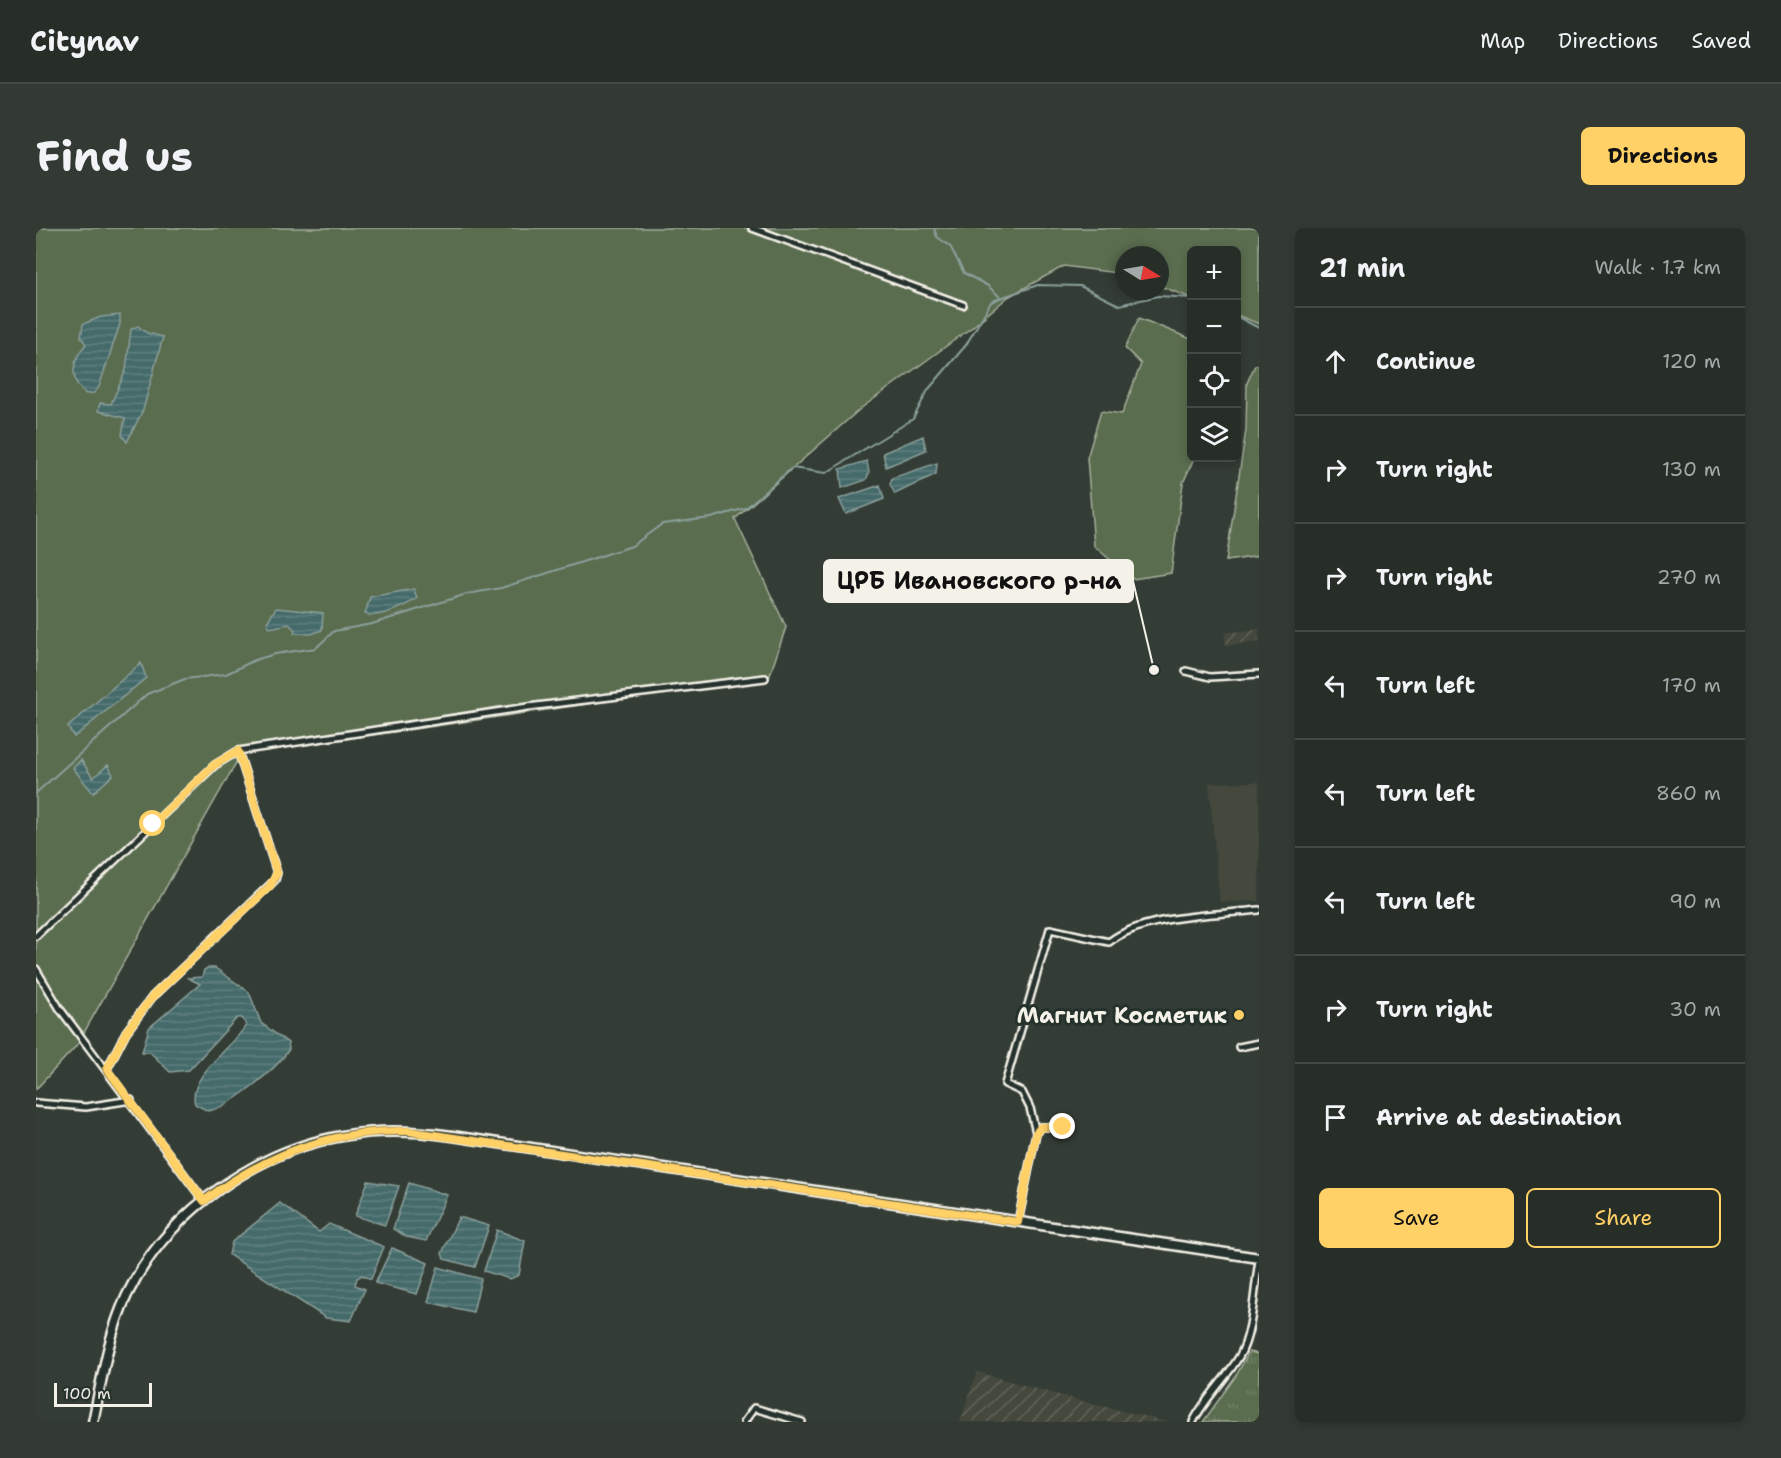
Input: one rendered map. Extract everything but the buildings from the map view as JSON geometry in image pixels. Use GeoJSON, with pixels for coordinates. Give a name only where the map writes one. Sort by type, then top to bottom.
{"type":"FeatureCollection","features":[{"type":"Feature","properties":{"kind":"main road"},"geometry":{"type":"LineString","coordinates":[[93,1422],[107,1353],[128,1292],[171,1232],[204,1201],[249,1170],[300,1147],[348,1135],[408,1131],[1259,1260]]}},
{"type":"Feature","properties":{"kind":"street"},"geometry":{"type":"LineString","coordinates":[[752,228],[963,305]]}},
{"type":"Feature","properties":{"kind":"street"},"geometry":{"type":"LineString","coordinates":[[1186,671],[1210,677],[1259,674]]}},
{"type":"Feature","properties":{"kind":"street"},"geometry":{"type":"LineString","coordinates":[[36,936],[214,765],[238,751],[528,707],[765,678]]}},
{"type":"Feature","properties":{"kind":"street"},"geometry":{"type":"LineString","coordinates":[[107,1069],[126,1032],[153,996],[275,880],[277,873],[238,751]]}},
{"type":"Feature","properties":{"kind":"street"},"geometry":{"type":"LineString","coordinates":[[1018,1222],[1036,1133],[1030,1108],[1022,1092],[1005,1084],[1050,929],[1109,942],[1117,936],[1153,923],[1259,910]]}},
{"type":"Feature","properties":{"kind":"street"},"geometry":{"type":"LineString","coordinates":[[36,969],[60,1009],[131,1100],[204,1201]]}},
{"type":"Feature","properties":{"kind":"street"},"geometry":{"type":"LineString","coordinates":[[1239,1047],[1259,1043]]}},
{"type":"Feature","properties":{"kind":"street"},"geometry":{"type":"LineString","coordinates":[[36,1103],[86,1107],[131,1100]]}},
{"type":"Feature","properties":{"kind":"street"},"geometry":{"type":"LineString","coordinates":[[1036,1133],[1041,1127],[1063,1127]]}},
{"type":"Feature","properties":{"kind":"street"},"geometry":{"type":"LineString","coordinates":[[1193,1422],[1210,1393],[1239,1357],[1245,1343],[1259,1260]]}},
{"type":"Feature","properties":{"kind":"street"},"geometry":{"type":"LineString","coordinates":[[744,1422],[753,1408],[802,1422]]}},
{"type":"Feature","properties":{"kind":"shaded area"},"geometry":{"type":"Polygon","coordinates":[[[1259,629],[1259,642],[1226,645],[1225,633],[1259,629]]]}},
{"type":"Feature","properties":{"kind":"shaded area"},"geometry":{"type":"Polygon","coordinates":[[[1259,782],[1259,901],[1220,902],[1209,783],[1259,782]]]}},
{"type":"Feature","properties":{"kind":"shaded area"},"geometry":{"type":"Polygon","coordinates":[[[977,1372],[1077,1400],[1167,1422],[960,1422],[977,1372]]]}},
{"type":"Feature","properties":{"kind":"green space"},"geometry":{"type":"Polygon","coordinates":[[[36,228],[1259,228],[1259,324],[1241,317],[1241,246],[1187,246],[1187,296],[1169,289],[1169,246],[1115,246],[1115,273],[1064,266],[1008,297],[971,328],[860,409],[735,519],[786,627],[769,678],[241,754],[77,1045],[36,1089],[36,228]]]}},
{"type":"Feature","properties":{"kind":"green space"},"geometry":{"type":"Polygon","coordinates":[[[1139,318],[1187,337],[1187,462],[1192,462],[1183,483],[1171,573],[1133,579],[1094,546],[1087,458],[1101,411],[1122,414],[1141,364],[1125,348],[1139,318]]]}},
{"type":"Feature","properties":{"kind":"green space"},"geometry":{"type":"Polygon","coordinates":[[[1255,365],[1259,365],[1259,556],[1226,561],[1246,430],[1247,383],[1255,365]]]}},
{"type":"Feature","properties":{"kind":"green space"},"geometry":{"type":"Polygon","coordinates":[[[1249,1352],[1259,1354],[1259,1422],[1203,1422],[1237,1374],[1249,1352]]]}},
{"type":"Feature","properties":{"kind":"water"},"geometry":{"type":"Polygon","coordinates":[[[120,315],[120,324],[99,387],[94,393],[86,394],[76,383],[74,376],[75,363],[86,344],[81,337],[83,324],[101,317],[120,315]]]}},
{"type":"Feature","properties":{"kind":"water"},"geometry":{"type":"Polygon","coordinates":[[[138,326],[147,333],[163,337],[143,410],[127,442],[122,435],[125,418],[98,411],[100,403],[111,404],[126,370],[131,329],[138,326]]]}},
{"type":"Feature","properties":{"kind":"water"},"geometry":{"type":"Polygon","coordinates":[[[923,436],[926,450],[886,467],[883,453],[923,436]]]}},
{"type":"Feature","properties":{"kind":"water"},"geometry":{"type":"Polygon","coordinates":[[[867,461],[869,473],[866,480],[842,488],[840,469],[867,461]]]}},
{"type":"Feature","properties":{"kind":"water"},"geometry":{"type":"Polygon","coordinates":[[[937,463],[936,474],[895,494],[890,484],[892,478],[937,463]]]}},
{"type":"Feature","properties":{"kind":"water"},"geometry":{"type":"Polygon","coordinates":[[[880,485],[884,499],[846,514],[839,499],[880,485]]]}},
{"type":"Feature","properties":{"kind":"water"},"geometry":{"type":"Polygon","coordinates":[[[414,589],[417,599],[406,605],[378,615],[365,614],[370,597],[414,589]]]}},
{"type":"Feature","properties":{"kind":"water"},"geometry":{"type":"Polygon","coordinates":[[[276,608],[323,613],[322,630],[311,634],[294,633],[295,630],[289,624],[270,628],[267,622],[276,608]]]}},
{"type":"Feature","properties":{"kind":"water"},"geometry":{"type":"Polygon","coordinates":[[[141,663],[146,678],[74,737],[68,727],[141,663]]]}},
{"type":"Feature","properties":{"kind":"water"},"geometry":{"type":"Polygon","coordinates":[[[81,760],[93,778],[108,765],[113,775],[93,793],[73,768],[81,760]]]}},
{"type":"Feature","properties":{"kind":"water"},"geometry":{"type":"Polygon","coordinates":[[[215,968],[249,992],[261,1023],[288,1043],[289,1049],[275,1066],[252,1086],[228,1103],[208,1111],[195,1104],[194,1094],[198,1083],[204,1073],[240,1034],[246,1025],[242,1018],[237,1018],[189,1070],[170,1072],[150,1052],[142,1052],[149,1028],[200,984],[188,978],[202,977],[204,970],[215,968]]]}},
{"type":"Feature","properties":{"kind":"water"},"geometry":{"type":"Polygon","coordinates":[[[368,1181],[399,1186],[385,1225],[355,1216],[368,1181]]]}},
{"type":"Feature","properties":{"kind":"water"},"geometry":{"type":"Polygon","coordinates":[[[409,1183],[447,1195],[426,1241],[407,1237],[393,1229],[409,1183]]]}},
{"type":"Feature","properties":{"kind":"water"},"geometry":{"type":"Polygon","coordinates":[[[280,1203],[319,1232],[329,1224],[384,1247],[371,1279],[362,1275],[357,1278],[355,1285],[365,1289],[351,1321],[326,1318],[229,1255],[232,1242],[280,1203]]]}},
{"type":"Feature","properties":{"kind":"water"},"geometry":{"type":"Polygon","coordinates":[[[459,1217],[489,1226],[475,1267],[444,1259],[442,1253],[459,1217]]]}},
{"type":"Feature","properties":{"kind":"water"},"geometry":{"type":"Polygon","coordinates":[[[497,1230],[525,1241],[519,1275],[510,1279],[484,1271],[497,1230]]]}},
{"type":"Feature","properties":{"kind":"water"},"geometry":{"type":"Polygon","coordinates":[[[392,1248],[428,1263],[417,1294],[375,1283],[392,1248]]]}},
{"type":"Feature","properties":{"kind":"water"},"geometry":{"type":"Polygon","coordinates":[[[438,1267],[481,1279],[473,1312],[428,1302],[438,1267]]]}},
{"type":"Feature","properties":{"kind":"waterway"},"geometry":{"type":"LineString","coordinates":[[934,228],[937,237],[950,246],[964,273],[988,286],[1000,297]]}},
{"type":"Feature","properties":{"kind":"waterway"},"geometry":{"type":"LineString","coordinates":[[36,793],[147,694],[185,679],[226,674],[255,660],[275,654],[316,648],[334,631],[372,624],[467,594],[501,588],[632,546],[662,524],[711,518],[746,508],[792,468],[826,473],[913,419],[928,390],[966,345],[991,302],[1000,298],[1038,285],[1080,286],[1119,305],[1158,296],[1187,298]]}},
{"type":"Feature","properties":{"kind":"waterway"},"geometry":{"type":"LineString","coordinates":[[1241,319],[1259,328]]}},
{"type":"Feature","properties":{"kind":"place","name":"ЦРБ Ивановского р-на"},"geometry":{"type":"Point","coordinates":[1154,670]}},
{"type":"Feature","properties":{"kind":"place","name":"Магнит Косметик"},"geometry":{"type":"Point","coordinates":[1239,1015]}},
{"type":"Feature","properties":{"kind":"route"},"geometry":{"type":"LineString","coordinates":[[153,824],[214,765],[238,751],[277,873],[270,886],[153,996],[126,1032],[107,1069],[204,1201],[249,1170],[300,1147],[348,1135],[393,1130],[453,1136],[1018,1222],[1036,1133],[1041,1127],[1054,1125],[1063,1127]]}}]}
